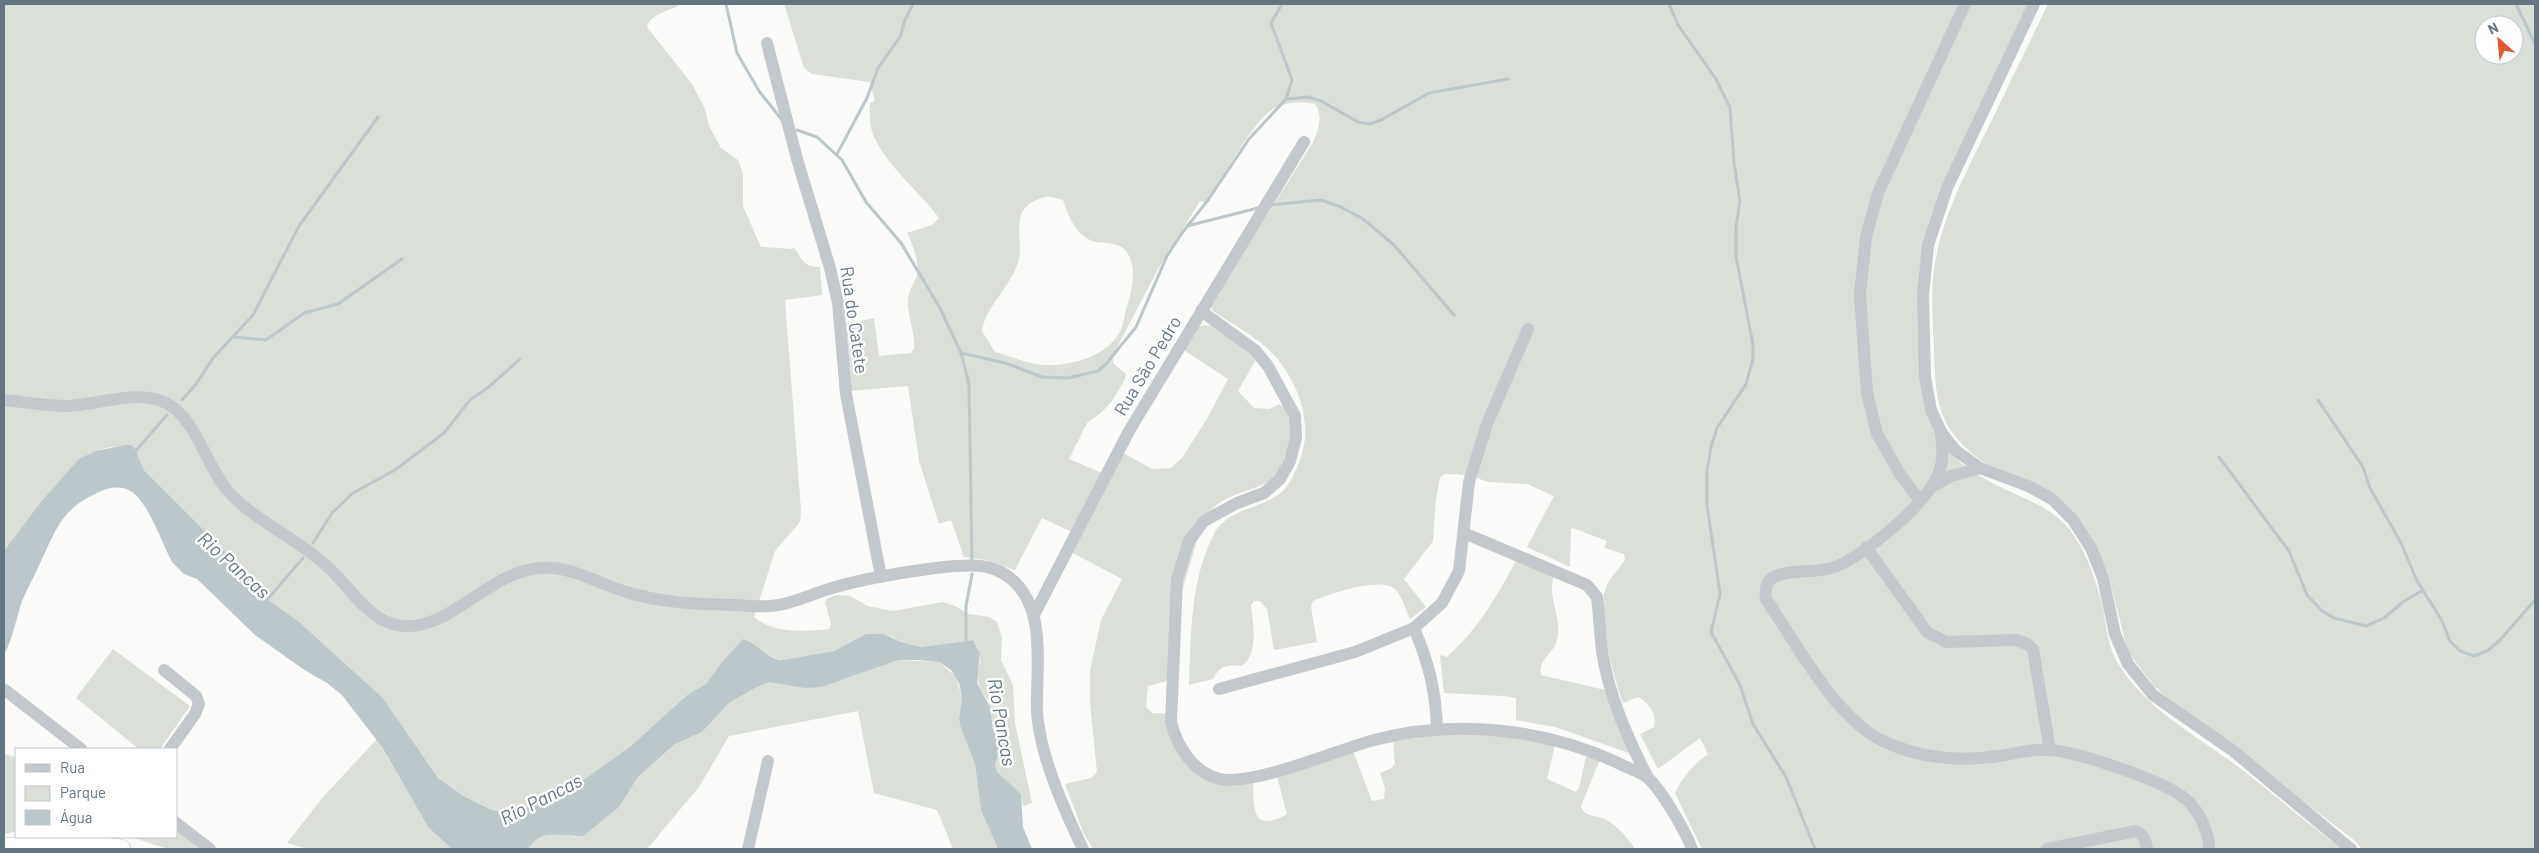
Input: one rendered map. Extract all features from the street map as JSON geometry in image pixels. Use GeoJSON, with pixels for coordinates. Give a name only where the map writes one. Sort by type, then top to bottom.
{"type":"FeatureCollection","features":[{"type":"Feature","properties":{"kind":"highway"},"geometry":{"type":"LineString","coordinates":[[4,848],[56,842],[121,849]]}},
{"type":"Feature","properties":{"kind":"street"},"geometry":{"type":"LineString","coordinates":[[1920,501],[1900,474],[1877,434],[1867,393],[1860,295],[1866,237],[1878,192],[1965,4]]}},
{"type":"Feature","properties":{"kind":"street"},"geometry":{"type":"LineString","coordinates":[[1933,486],[1943,458],[1940,432],[1931,410],[1926,377],[1923,296],[1928,245],[1947,188],[2034,4]]}},
{"type":"Feature","properties":{"kind":"street","name":"Rua do Catete"},"geometry":{"type":"LineString","coordinates":[[767,43],[797,159],[830,268],[838,303],[846,394],[880,577]]}},
{"type":"Feature","properties":{"kind":"street","name":"Rua São Pedro"},"geometry":{"type":"LineString","coordinates":[[1034,614],[1129,431],[1304,142]]}},
{"type":"Feature","properties":{"kind":"street"},"geometry":{"type":"LineString","coordinates":[[1201,311],[1255,350],[1268,366],[1295,416],[1296,438],[1290,461],[1280,479],[1264,493],[1237,503],[1204,521],[1189,541],[1177,579],[1171,722],[1176,741],[1189,760],[1206,774],[1220,779],[1238,779],[1267,773],[1375,740],[1438,730],[1500,730],[1555,739],[1601,756],[1648,778]]}},
{"type":"Feature","properties":{"kind":"street"},"geometry":{"type":"LineString","coordinates":[[1219,689],[1355,652],[1414,628],[1442,603],[1459,571],[1469,482],[1487,424],[1528,329]]}},
{"type":"Feature","properties":{"kind":"street"},"geometry":{"type":"LineString","coordinates":[[4,400],[67,406],[120,399],[147,399],[166,403],[186,422],[227,489],[248,508],[329,568],[359,603],[384,621],[404,626],[426,624],[499,581],[521,572],[540,568],[570,570],[622,591],[654,599],[685,604],[771,606],[804,599],[830,588],[880,577],[954,567],[984,566],[1006,575],[1023,592],[1034,614],[1039,660],[1036,705],[1042,744],[1084,849]]}},
{"type":"Feature","properties":{"kind":"street"},"geometry":{"type":"LineString","coordinates":[[1940,432],[1955,450],[1980,468],[2028,486],[2052,499],[2073,520],[2091,548],[2103,578],[2115,634],[2128,664],[2153,695],[2232,750],[2352,849]]}},
{"type":"Feature","properties":{"kind":"street"},"geometry":{"type":"LineString","coordinates":[[1980,468],[1951,476],[1933,486],[1907,517],[1847,561],[1834,567],[1778,575],[1770,580],[1765,588],[1766,599],[1833,698],[1857,724],[1882,740],[1920,756],[1981,759],[2050,750],[2110,765],[2169,788],[2188,802],[2202,822],[2209,849]]}},
{"type":"Feature","properties":{"kind":"street"},"geometry":{"type":"LineString","coordinates":[[1464,533],[1587,585],[1594,590],[1597,597],[1602,651],[1612,693],[1629,740],[1648,778],[1680,823],[1692,849]]}},
{"type":"Feature","properties":{"kind":"street"},"geometry":{"type":"LineString","coordinates":[[1866,547],[1927,632],[1936,638],[1946,642],[2016,640],[2027,644],[2033,649],[2050,750]]}},
{"type":"Feature","properties":{"kind":"street"},"geometry":{"type":"LineString","coordinates":[[1414,628],[1432,676],[1436,698],[1438,730]]}},
{"type":"Feature","properties":{"kind":"street"},"geometry":{"type":"LineString","coordinates":[[164,670],[196,696],[199,704],[195,714],[171,748]]}},
{"type":"Feature","properties":{"kind":"street"},"geometry":{"type":"LineString","coordinates":[[5,690],[80,748]]}},
{"type":"Feature","properties":{"kind":"street"},"geometry":{"type":"LineString","coordinates":[[748,849],[768,761]]}},
{"type":"Feature","properties":{"kind":"street"},"geometry":{"type":"LineString","coordinates":[[178,825],[210,849]]}},
{"type":"Feature","properties":{"kind":"street"},"geometry":{"type":"LineString","coordinates":[[2047,849],[2136,831],[2141,833],[2147,849]]}},
{"type":"Feature","properties":{"kind":"green space"},"geometry":{"type":"Polygon","coordinates":[[[4,4],[682,4],[656,16],[647,27],[692,84],[705,109],[709,126],[721,148],[738,160],[743,173],[743,206],[761,247],[792,249],[794,247],[801,259],[807,264],[820,267],[822,295],[785,300],[801,510],[800,522],[775,551],[754,617],[780,629],[810,631],[829,629],[831,625],[825,602],[828,598],[837,595],[850,596],[868,606],[893,611],[942,602],[953,605],[969,614],[989,617],[997,622],[1002,638],[1001,660],[1013,685],[1015,723],[1032,803],[1023,806],[1015,788],[1003,780],[996,771],[995,764],[1000,743],[992,724],[988,701],[978,683],[980,657],[973,640],[921,647],[901,642],[891,636],[866,634],[834,651],[783,660],[774,658],[743,640],[723,661],[706,684],[687,695],[631,746],[572,788],[507,814],[490,809],[465,797],[438,778],[383,698],[298,621],[267,599],[217,543],[144,470],[135,449],[121,446],[107,448],[79,460],[4,551],[4,4]]]}},
{"type":"Feature","properties":{"kind":"green space"},"geometry":{"type":"Polygon","coordinates":[[[784,4],[2031,4],[1921,260],[1918,301],[1920,365],[1925,405],[1931,422],[1939,438],[1951,453],[1967,467],[1998,486],[2052,513],[2070,530],[2086,558],[2094,578],[2103,609],[2109,643],[2114,656],[2129,679],[2143,695],[2175,722],[2244,771],[2342,849],[1702,849],[1675,793],[1689,771],[1708,754],[1700,738],[1658,769],[1640,734],[1654,727],[1655,722],[1651,709],[1646,702],[1638,697],[1623,703],[1615,677],[1604,626],[1604,596],[1607,585],[1625,559],[1624,554],[1604,548],[1607,541],[1573,528],[1571,529],[1570,567],[1527,547],[1554,496],[1527,484],[1488,482],[1468,475],[1445,474],[1440,477],[1436,499],[1433,541],[1404,579],[1426,607],[1410,619],[1398,593],[1390,586],[1380,584],[1368,585],[1343,590],[1313,601],[1311,607],[1317,642],[1274,650],[1267,609],[1260,601],[1254,601],[1251,605],[1254,638],[1251,653],[1247,660],[1242,666],[1221,668],[1213,679],[1189,685],[1191,628],[1196,590],[1205,554],[1213,536],[1219,527],[1233,515],[1269,500],[1283,491],[1295,472],[1304,444],[1304,416],[1301,403],[1283,366],[1261,342],[1213,311],[1210,305],[1312,144],[1320,119],[1318,109],[1315,104],[1301,102],[1281,105],[1267,114],[1248,136],[1208,203],[1200,201],[1157,271],[1113,355],[1113,363],[1126,374],[1125,379],[1112,401],[1102,412],[1087,423],[1069,459],[1102,473],[1116,449],[1152,469],[1171,468],[1182,458],[1208,417],[1228,379],[1182,349],[1199,326],[1211,325],[1258,356],[1238,391],[1254,408],[1269,409],[1280,404],[1287,411],[1290,420],[1290,439],[1277,477],[1218,504],[1203,520],[1178,604],[1174,679],[1148,686],[1146,707],[1152,713],[1173,714],[1180,743],[1208,771],[1253,779],[1253,798],[1256,812],[1262,820],[1268,821],[1278,819],[1287,814],[1276,773],[1352,748],[1372,801],[1384,799],[1385,788],[1380,773],[1390,769],[1395,764],[1393,738],[1484,732],[1555,745],[1547,779],[1576,792],[1579,788],[1587,752],[1599,757],[1599,762],[1581,806],[1585,813],[1604,818],[1611,823],[1623,833],[1635,849],[1093,849],[1084,834],[1065,784],[1091,778],[1097,772],[1090,703],[1090,671],[1101,620],[1122,579],[1065,549],[1072,532],[1042,518],[1015,570],[986,560],[964,557],[951,520],[939,524],[919,461],[908,386],[849,391],[841,325],[874,318],[879,356],[911,353],[914,348],[908,298],[918,267],[914,249],[907,233],[932,225],[939,218],[899,173],[880,148],[870,121],[870,103],[875,101],[870,82],[812,74],[804,68],[784,4]],[[1048,196],[1030,203],[1022,212],[1019,223],[1019,259],[1016,269],[988,313],[982,331],[995,352],[1025,362],[1043,365],[1064,364],[1085,359],[1104,350],[1120,332],[1131,294],[1133,273],[1131,260],[1125,249],[1121,246],[1095,242],[1080,233],[1070,217],[1063,200],[1048,196]]]}},
{"type":"Feature","properties":{"kind":"green space"},"geometry":{"type":"Polygon","coordinates":[[[2048,4],[2535,4],[2535,849],[2362,849],[2354,840],[2178,707],[2154,686],[2128,652],[2108,573],[2089,534],[2072,511],[2010,479],[1979,459],[1955,436],[1943,417],[1937,395],[1935,373],[1933,274],[1949,211],[1963,178],[2048,4]]]}},
{"type":"Feature","properties":{"kind":"green space"},"geometry":{"type":"Polygon","coordinates":[[[1518,557],[1554,573],[1552,591],[1558,622],[1558,634],[1553,649],[1542,664],[1541,675],[1605,690],[1631,751],[1629,753],[1555,727],[1516,720],[1516,698],[1444,693],[1440,655],[1447,657],[1469,634],[1495,598],[1518,557]]]}},
{"type":"Feature","properties":{"kind":"green space"},"geometry":{"type":"Polygon","coordinates":[[[113,649],[190,706],[161,748],[138,748],[76,698],[113,649]]]}},
{"type":"Feature","properties":{"kind":"green space"},"geometry":{"type":"Polygon","coordinates":[[[899,660],[939,662],[956,677],[962,698],[959,719],[975,764],[981,810],[998,849],[953,849],[937,810],[874,793],[858,711],[729,736],[699,787],[647,849],[528,849],[537,840],[548,835],[561,834],[574,837],[619,807],[638,777],[675,744],[702,732],[729,703],[757,687],[770,682],[842,680],[899,660]]]}},
{"type":"Feature","properties":{"kind":"green space"},"geometry":{"type":"Polygon","coordinates":[[[377,739],[428,827],[452,849],[308,849],[287,843],[323,797],[377,739]]]}},
{"type":"Feature","properties":{"kind":"green space"},"geometry":{"type":"Polygon","coordinates":[[[4,754],[15,757],[15,832],[4,834],[4,754]]]}},
{"type":"Feature","properties":{"kind":"green space"},"geometry":{"type":"Polygon","coordinates":[[[178,831],[216,849],[168,849],[134,838],[178,838],[178,831]]]}},
{"type":"Feature","properties":{"kind":"water","name":"Rio Pancas"},"geometry":{"type":"Polygon","coordinates":[[[131,445],[135,449],[144,470],[217,543],[267,599],[298,621],[383,698],[438,778],[465,797],[490,809],[507,814],[572,788],[631,746],[687,695],[706,684],[743,639],[768,655],[783,660],[834,651],[866,634],[884,634],[901,642],[921,647],[973,640],[980,653],[977,683],[990,707],[993,729],[999,740],[1000,746],[995,765],[997,772],[1021,794],[1023,827],[1032,849],[998,849],[981,810],[975,764],[959,719],[962,698],[959,683],[951,670],[939,662],[899,660],[821,687],[805,688],[770,682],[757,687],[729,703],[702,732],[675,744],[638,777],[619,807],[583,836],[546,835],[534,842],[528,849],[452,849],[428,827],[382,747],[342,695],[255,635],[197,579],[184,574],[172,562],[144,505],[132,492],[124,488],[107,489],[87,498],[69,512],[57,528],[22,601],[4,655],[4,551],[41,502],[79,459],[96,451],[131,445]]]}},
{"type":"Feature","properties":{"kind":"waterway"},"geometry":{"type":"LineString","coordinates":[[726,4],[737,53],[759,91],[782,120]]}},
{"type":"Feature","properties":{"kind":"waterway"},"geometry":{"type":"LineString","coordinates":[[837,154],[867,98],[878,68],[900,37],[905,20],[913,4]]}},
{"type":"Feature","properties":{"kind":"waterway"},"geometry":{"type":"LineString","coordinates":[[961,353],[1005,363],[1042,377],[1068,378],[1098,371],[1106,364],[1136,327],[1167,256],[1182,233],[1208,200],[1249,139],[1286,99],[1292,80],[1271,23],[1282,4]]}},
{"type":"Feature","properties":{"kind":"waterway"},"geometry":{"type":"LineString","coordinates":[[1669,4],[1678,25],[1716,79],[1730,108],[1734,163],[1740,201],[1736,227],[1736,256],[1753,345],[1753,359],[1746,384],[1717,428],[1711,447],[1707,471],[1707,505],[1720,594],[1711,632],[1740,685],[1753,724],[1786,777],[1815,849]]}},
{"type":"Feature","properties":{"kind":"waterway"},"geometry":{"type":"LineString","coordinates":[[2516,4],[2535,44]]}},
{"type":"Feature","properties":{"kind":"waterway"},"geometry":{"type":"LineString","coordinates":[[1286,99],[1308,97],[1321,101],[1358,122],[1369,124],[1381,120],[1429,93],[1508,79]]}},
{"type":"Feature","properties":{"kind":"waterway"},"geometry":{"type":"LineString","coordinates":[[182,400],[196,384],[213,358],[253,315],[299,226],[378,117]]}},
{"type":"Feature","properties":{"kind":"waterway"},"geometry":{"type":"LineString","coordinates":[[797,130],[817,137],[842,160],[866,202],[901,243],[940,308],[961,353],[969,384],[972,562]]}},
{"type":"Feature","properties":{"kind":"waterway"},"geometry":{"type":"LineString","coordinates":[[1270,205],[1321,200],[1341,207],[1363,219],[1394,245],[1454,315]]}},
{"type":"Feature","properties":{"kind":"waterway"},"geometry":{"type":"LineString","coordinates":[[1187,226],[1258,208]]}},
{"type":"Feature","properties":{"kind":"waterway"},"geometry":{"type":"LineString","coordinates":[[234,337],[266,340],[304,313],[338,304],[402,259]]}},
{"type":"Feature","properties":{"kind":"waterway"},"geometry":{"type":"LineString","coordinates":[[313,543],[332,513],[353,493],[395,470],[444,433],[470,400],[490,386],[520,359]]}},
{"type":"Feature","properties":{"kind":"waterway"},"geometry":{"type":"LineString","coordinates":[[2318,400],[2363,467],[2370,488],[2401,543],[2417,581],[2441,619],[2450,641],[2460,651],[2474,656],[2487,651],[2500,640],[2535,600]]}},
{"type":"Feature","properties":{"kind":"waterway"},"geometry":{"type":"LineString","coordinates":[[133,454],[167,415]]}},
{"type":"Feature","properties":{"kind":"waterway"},"geometry":{"type":"LineString","coordinates":[[2219,457],[2289,551],[2307,595],[2322,611],[2334,618],[2366,626],[2384,618],[2403,602],[2423,590]]}},
{"type":"Feature","properties":{"kind":"waterway","name":"Rio Pancas"},"geometry":{"type":"LineString","coordinates":[[266,601],[303,558]]}},
{"type":"Feature","properties":{"kind":"waterway"},"geometry":{"type":"LineString","coordinates":[[966,643],[966,606],[972,574]]}}]}
